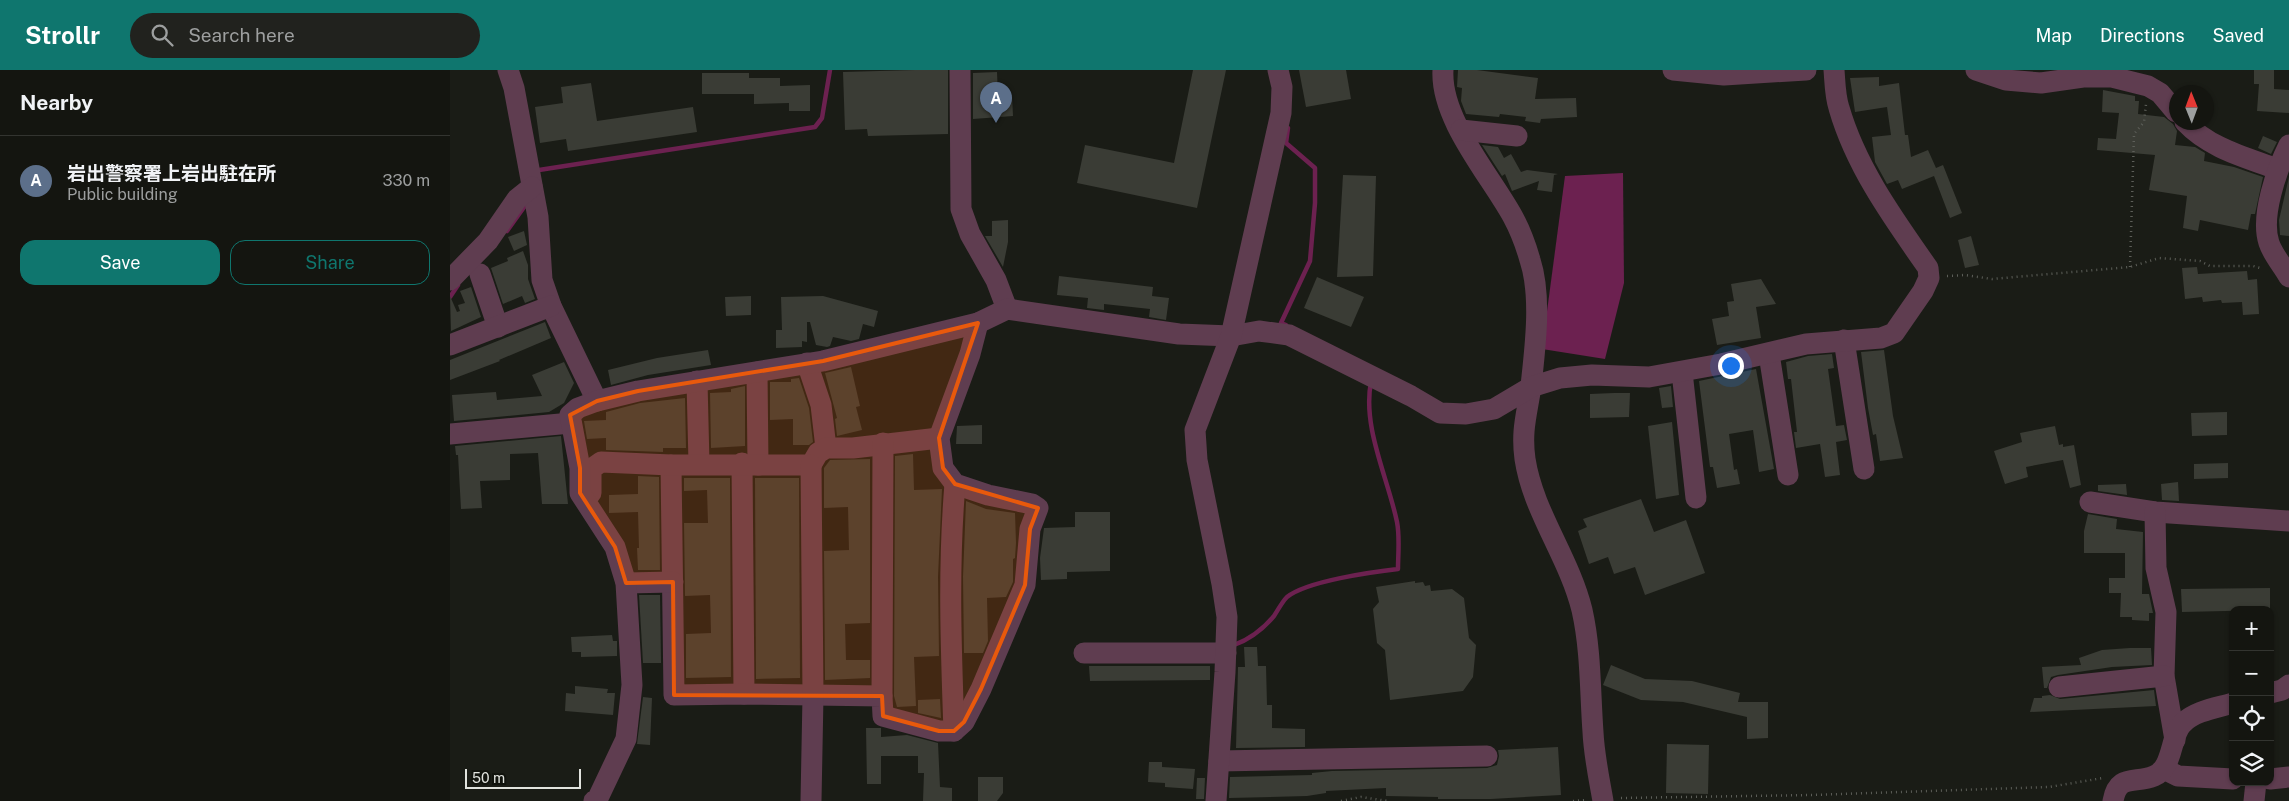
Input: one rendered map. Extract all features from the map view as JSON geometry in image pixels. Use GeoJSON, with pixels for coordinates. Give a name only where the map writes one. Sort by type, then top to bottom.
{"type":"FeatureCollection","features":[{"type":"Feature","properties":{"kind":"street"},"geometry":{"type":"LineString","coordinates":[[508,70],[514,88],[538,217],[542,280],[551,306],[597,401]]}},
{"type":"Feature","properties":{"kind":"street"},"geometry":{"type":"LineString","coordinates":[[960,70],[961,208],[970,234],[996,280],[1007,309]]}},
{"type":"Feature","properties":{"kind":"street"},"geometry":{"type":"LineString","coordinates":[[1216,801],[1227,617],[1201,484],[1195,430],[1231,336],[1281,113],[1282,87],[1278,70]]}},
{"type":"Feature","properties":{"kind":"street"},"geometry":{"type":"LineString","coordinates":[[1443,70],[1447,106],[1514,218],[1530,261],[1537,299],[1531,387],[1523,422],[1525,461],[1535,496],[1571,574],[1582,609],[1589,645],[1593,735],[1602,800]]}},
{"type":"Feature","properties":{"kind":"street"},"geometry":{"type":"LineString","coordinates":[[1673,70],[1724,75],[1806,70]]}},
{"type":"Feature","properties":{"kind":"street"},"geometry":{"type":"LineString","coordinates":[[594,801],[598,798],[626,739],[632,685],[626,583],[615,547],[580,493],[580,468],[570,415],[578,408],[597,401],[697,381],[807,363],[978,323],[1007,309],[1178,334],[1231,336],[1259,331],[1289,335],[1411,396],[1440,413],[1466,414],[1494,409],[1531,387],[1560,378],[1576,376],[1649,377],[1769,354],[1806,344],[1881,338],[1894,333],[1923,291],[1929,278],[1928,268],[1876,192],[1850,138],[1838,107],[1834,70]]}},
{"type":"Feature","properties":{"kind":"street"},"geometry":{"type":"LineString","coordinates":[[1976,70],[2006,80],[2040,83],[2082,77],[2112,77],[2148,86],[2160,93],[2169,104]]}},
{"type":"Feature","properties":{"kind":"street"},"geometry":{"type":"LineString","coordinates":[[1461,130],[1518,136]]}},
{"type":"Feature","properties":{"kind":"street"},"geometry":{"type":"LineString","coordinates":[[2192,130],[2212,144],[2277,169]]}},
{"type":"Feature","properties":{"kind":"street"},"geometry":{"type":"LineString","coordinates":[[2289,145],[2277,169],[2266,224],[2269,244],[2289,276]]}},
{"type":"Feature","properties":{"kind":"street"},"geometry":{"type":"LineString","coordinates":[[450,280],[488,241],[517,199],[532,187]]}},
{"type":"Feature","properties":{"kind":"street"},"geometry":{"type":"LineString","coordinates":[[480,274],[498,327]]}},
{"type":"Feature","properties":{"kind":"street"},"geometry":{"type":"LineString","coordinates":[[450,344],[551,306]]}},
{"type":"Feature","properties":{"kind":"street"},"geometry":{"type":"LineString","coordinates":[[883,443],[883,716],[939,731],[954,731],[964,722],[981,689],[1026,585],[1030,528],[1038,508],[1032,504],[988,495],[955,484],[943,468],[939,438],[970,354],[978,323]]}},
{"type":"Feature","properties":{"kind":"street"},"geometry":{"type":"LineString","coordinates":[[1844,340],[1864,469]]}},
{"type":"Feature","properties":{"kind":"street"},"geometry":{"type":"LineString","coordinates":[[1769,354],[1788,475]]}},
{"type":"Feature","properties":{"kind":"street"},"geometry":{"type":"LineString","coordinates":[[807,363],[821,405],[826,448]]}},
{"type":"Feature","properties":{"kind":"street"},"geometry":{"type":"LineString","coordinates":[[744,694],[750,464],[756,372]]}},
{"type":"Feature","properties":{"kind":"street"},"geometry":{"type":"LineString","coordinates":[[1682,372],[1696,498]]}},
{"type":"Feature","properties":{"kind":"street"},"geometry":{"type":"LineString","coordinates":[[697,381],[699,464]]}},
{"type":"Feature","properties":{"kind":"street"},"geometry":{"type":"LineString","coordinates":[[450,434],[571,423]]}},
{"type":"Feature","properties":{"kind":"street"},"geometry":{"type":"LineString","coordinates":[[811,801],[813,696],[811,465],[818,453],[826,448],[853,448],[883,443],[939,438]]}},
{"type":"Feature","properties":{"kind":"street"},"geometry":{"type":"LineString","coordinates":[[591,510],[591,469],[601,462],[671,465],[811,465]]}},
{"type":"Feature","properties":{"kind":"street"},"geometry":{"type":"LineString","coordinates":[[671,465],[674,695],[882,696]]}},
{"type":"Feature","properties":{"kind":"street"},"geometry":{"type":"LineString","coordinates":[[954,731],[950,628],[950,533],[955,484]]}},
{"type":"Feature","properties":{"kind":"street"},"geometry":{"type":"LineString","coordinates":[[2090,502],[2155,512],[2289,521]]}},
{"type":"Feature","properties":{"kind":"street"},"geometry":{"type":"LineString","coordinates":[[2155,512],[2156,568],[2166,612],[2164,676],[2175,740]]}},
{"type":"Feature","properties":{"kind":"street"},"geometry":{"type":"LineString","coordinates":[[626,583],[673,582]]}},
{"type":"Feature","properties":{"kind":"street"},"geometry":{"type":"LineString","coordinates":[[1084,653],[1226,653]]}},
{"type":"Feature","properties":{"kind":"street"},"geometry":{"type":"LineString","coordinates":[[2059,687],[2164,676]]}},
{"type":"Feature","properties":{"kind":"street"},"geometry":{"type":"LineString","coordinates":[[2274,692],[2282,690],[2289,685]]}},
{"type":"Feature","properties":{"kind":"street"},"geometry":{"type":"LineString","coordinates":[[2113,801],[2115,790],[2123,782],[2155,776],[2164,769],[2182,724],[2202,712],[2229,704]]}},
{"type":"Feature","properties":{"kind":"street"},"geometry":{"type":"LineString","coordinates":[[1219,762],[1487,756]]}},
{"type":"Feature","properties":{"kind":"street"},"geometry":{"type":"LineString","coordinates":[[2164,769],[2178,776],[2229,780]]}},
{"type":"Feature","properties":{"kind":"street"},"geometry":{"type":"LineString","coordinates":[[2274,779],[2289,778]]}},
{"type":"Feature","properties":{"kind":"street"},"geometry":{"type":"LineString","coordinates":[[2254,801],[2256,786]]}},
{"type":"Feature","properties":{"kind":"path"},"geometry":{"type":"LineString","coordinates":[[2130,267],[2134,134],[2144,122],[2148,86]]}},
{"type":"Feature","properties":{"kind":"path"},"geometry":{"type":"LineString","coordinates":[[1929,278],[1965,275],[1992,279],[2130,267],[2159,258],[2200,261],[2210,266],[2253,266],[2262,268]]}},
{"type":"Feature","properties":{"kind":"path"},"geometry":{"type":"LineString","coordinates":[[1602,800],[1811,796],[2048,787],[2105,778],[2123,782]]}},
{"type":"Feature","properties":{"kind":"path"},"geometry":{"type":"LineString","coordinates":[[1341,801],[1361,797],[1388,801]]}},
{"type":"Feature","properties":{"kind":"highlighted area"},"geometry":{"type":"Polygon","coordinates":[[[978,323],[939,438],[943,468],[955,484],[1038,508],[1030,529],[1025,585],[981,689],[964,722],[954,731],[939,731],[883,716],[882,696],[674,695],[673,582],[626,583],[615,547],[580,493],[580,468],[570,415],[597,401],[638,391],[823,361],[978,323]]]}},
{"type":"Feature","properties":{"kind":"shaded area"},"geometry":{"type":"Polygon","coordinates":[[[1623,173],[1624,283],[1605,359],[1542,349],[1565,176],[1623,173]]]}},
{"type":"Feature","properties":{"kind":"building"},"geometry":{"type":"Polygon","coordinates":[[[948,70],[948,134],[868,136],[867,129],[845,130],[843,72],[948,70]]]}},
{"type":"Feature","properties":{"kind":"building"},"geometry":{"type":"Polygon","coordinates":[[[1193,70],[1226,70],[1197,208],[1077,183],[1085,145],[1174,163],[1193,70]]]}},
{"type":"Feature","properties":{"kind":"building"},"geometry":{"type":"Polygon","coordinates":[[[1299,70],[1346,70],[1351,99],[1306,107],[1299,70]]]}},
{"type":"Feature","properties":{"kind":"building"},"geometry":{"type":"Polygon","coordinates":[[[1458,70],[1477,70],[1538,78],[1535,99],[1576,98],[1577,117],[1541,119],[1540,123],[1525,121],[1526,117],[1500,114],[1499,117],[1466,114],[1461,101],[1462,88],[1457,87],[1458,70]]]}},
{"type":"Feature","properties":{"kind":"building"},"geometry":{"type":"Polygon","coordinates":[[[2254,70],[2274,70],[2274,89],[2289,90],[2289,113],[2257,111],[2259,84],[2254,84],[2254,70]]]}},
{"type":"Feature","properties":{"kind":"building"},"geometry":{"type":"Polygon","coordinates":[[[997,72],[998,96],[1012,95],[1013,116],[973,119],[973,73],[997,72]]]}},
{"type":"Feature","properties":{"kind":"building"},"geometry":{"type":"Polygon","coordinates":[[[702,73],[749,73],[749,78],[780,78],[780,86],[810,85],[810,111],[789,111],[789,103],[754,104],[754,94],[702,94],[702,73]]]}},
{"type":"Feature","properties":{"kind":"building"},"geometry":{"type":"Polygon","coordinates":[[[1879,77],[1879,86],[1899,83],[1905,135],[1908,135],[1911,157],[1928,150],[1936,168],[1943,165],[1962,213],[1950,218],[1934,176],[1902,189],[1898,180],[1887,184],[1875,162],[1872,137],[1891,135],[1887,107],[1855,112],[1850,78],[1879,77]]]}},
{"type":"Feature","properties":{"kind":"building"},"geometry":{"type":"Polygon","coordinates":[[[591,83],[597,121],[693,107],[697,132],[568,151],[566,139],[540,143],[535,107],[563,103],[561,87],[591,83]]]}},
{"type":"Feature","properties":{"kind":"building"},"geometry":{"type":"Polygon","coordinates":[[[2103,90],[2135,96],[2135,101],[2139,101],[2138,114],[2164,117],[2169,121],[2169,130],[2177,131],[2175,145],[2195,147],[2205,153],[2204,161],[2234,167],[2263,177],[2255,214],[2251,214],[2248,230],[2200,220],[2198,231],[2183,228],[2187,196],[2149,190],[2155,155],[2097,150],[2098,138],[2116,139],[2119,113],[2102,112],[2103,90]]]}},
{"type":"Feature","properties":{"kind":"building"},"geometry":{"type":"Polygon","coordinates":[[[2263,136],[2277,142],[2271,154],[2258,148],[2263,136]]]}},
{"type":"Feature","properties":{"kind":"building"},"geometry":{"type":"Polygon","coordinates":[[[1482,145],[1498,147],[1504,158],[1511,154],[1521,172],[1527,170],[1558,174],[1554,175],[1552,192],[1537,190],[1539,181],[1512,191],[1505,174],[1502,176],[1482,145]]]}},
{"type":"Feature","properties":{"kind":"building"},"geometry":{"type":"Polygon","coordinates":[[[1343,175],[1376,176],[1373,276],[1337,277],[1343,175]]]}},
{"type":"Feature","properties":{"kind":"building"},"geometry":{"type":"Polygon","coordinates":[[[2289,177],[2289,236],[2280,235],[2279,220],[2289,177]]]}},
{"type":"Feature","properties":{"kind":"building"},"geometry":{"type":"Polygon","coordinates":[[[1008,220],[1008,242],[1003,267],[985,236],[992,236],[992,221],[1008,220]]]}},
{"type":"Feature","properties":{"kind":"building"},"geometry":{"type":"Polygon","coordinates":[[[524,231],[527,245],[514,251],[508,237],[524,231]]]}},
{"type":"Feature","properties":{"kind":"building"},"geometry":{"type":"Polygon","coordinates":[[[1971,236],[1979,265],[1965,268],[1958,240],[1971,236]]]}},
{"type":"Feature","properties":{"kind":"building"},"geometry":{"type":"Polygon","coordinates":[[[523,251],[528,265],[528,279],[535,299],[525,303],[522,296],[503,304],[491,268],[508,261],[507,258],[523,251]]]}},
{"type":"Feature","properties":{"kind":"building"},"geometry":{"type":"Polygon","coordinates":[[[2197,267],[2198,274],[2247,271],[2248,280],[2257,279],[2259,314],[2243,315],[2242,302],[2222,303],[2221,300],[2203,302],[2202,297],[2185,299],[2182,268],[2197,267]]]}},
{"type":"Feature","properties":{"kind":"building"},"geometry":{"type":"Polygon","coordinates":[[[1059,276],[1153,287],[1152,296],[1169,298],[1166,320],[1149,317],[1150,309],[1104,304],[1104,310],[1087,308],[1088,298],[1057,295],[1059,276]]]}},
{"type":"Feature","properties":{"kind":"building"},"geometry":{"type":"Polygon","coordinates":[[[1317,277],[1364,297],[1351,327],[1304,308],[1317,277]]]}},
{"type":"Feature","properties":{"kind":"building"},"geometry":{"type":"Polygon","coordinates":[[[1761,279],[1776,304],[1756,307],[1761,338],[1717,345],[1712,319],[1729,316],[1727,302],[1734,301],[1731,284],[1761,279]]]}},
{"type":"Feature","properties":{"kind":"building"},"geometry":{"type":"Polygon","coordinates":[[[471,287],[481,317],[451,331],[450,296],[457,312],[460,311],[458,305],[465,303],[460,291],[471,287]]]}},
{"type":"Feature","properties":{"kind":"building"},"geometry":{"type":"Polygon","coordinates":[[[751,296],[751,315],[726,316],[725,297],[751,296]]]}},
{"type":"Feature","properties":{"kind":"building"},"geometry":{"type":"Polygon","coordinates":[[[823,296],[878,311],[874,327],[863,324],[859,339],[851,341],[833,337],[830,346],[827,347],[816,345],[810,322],[807,322],[807,342],[802,341],[802,347],[776,348],[776,330],[782,330],[781,297],[823,296]]]}},
{"type":"Feature","properties":{"kind":"building"},"geometry":{"type":"Polygon","coordinates":[[[545,322],[551,338],[500,361],[450,380],[450,360],[545,322]]]}},
{"type":"Feature","properties":{"kind":"building"},"geometry":{"type":"Polygon","coordinates":[[[708,350],[711,365],[648,375],[611,385],[608,370],[657,358],[708,350]]]}},
{"type":"Feature","properties":{"kind":"building"},"geometry":{"type":"Polygon","coordinates":[[[1884,350],[1893,416],[1903,458],[1880,461],[1876,434],[1873,435],[1868,408],[1861,352],[1884,350]]]}},
{"type":"Feature","properties":{"kind":"building"},"geometry":{"type":"Polygon","coordinates":[[[1832,354],[1834,368],[1828,369],[1836,426],[1844,425],[1847,440],[1836,442],[1840,475],[1825,477],[1820,444],[1796,448],[1794,432],[1797,432],[1791,379],[1788,379],[1786,362],[1808,356],[1832,354]]]}},
{"type":"Feature","properties":{"kind":"building"},"geometry":{"type":"Polygon","coordinates":[[[564,362],[574,383],[564,403],[549,412],[454,421],[452,395],[496,392],[497,400],[542,396],[532,375],[564,362]]]}},
{"type":"Feature","properties":{"kind":"building"},"geometry":{"type":"Polygon","coordinates":[[[851,367],[860,406],[856,407],[862,430],[837,436],[835,419],[837,418],[825,373],[851,367]]]}},
{"type":"Feature","properties":{"kind":"building"},"geometry":{"type":"Polygon","coordinates":[[[1756,369],[1774,469],[1759,472],[1753,430],[1729,434],[1734,470],[1737,469],[1740,484],[1717,488],[1713,467],[1710,467],[1699,381],[1756,369]]]}},
{"type":"Feature","properties":{"kind":"building"},"geometry":{"type":"Polygon","coordinates":[[[799,378],[809,408],[813,442],[809,445],[793,445],[793,419],[770,420],[770,382],[791,382],[791,379],[799,378]]]}},
{"type":"Feature","properties":{"kind":"building"},"geometry":{"type":"Polygon","coordinates":[[[745,386],[745,446],[711,448],[710,393],[731,392],[731,389],[745,386]]]}},
{"type":"Feature","properties":{"kind":"building"},"geometry":{"type":"Polygon","coordinates":[[[1671,386],[1673,407],[1662,408],[1659,388],[1671,386]]]}},
{"type":"Feature","properties":{"kind":"building"},"geometry":{"type":"Polygon","coordinates":[[[1630,393],[1629,417],[1590,418],[1590,394],[1630,393]]]}},
{"type":"Feature","properties":{"kind":"building"},"geometry":{"type":"Polygon","coordinates":[[[685,398],[686,448],[663,448],[663,452],[606,450],[606,438],[587,439],[584,421],[606,420],[606,412],[640,403],[685,398]]]}},
{"type":"Feature","properties":{"kind":"building"},"geometry":{"type":"Polygon","coordinates":[[[2227,412],[2227,435],[2192,436],[2191,413],[2227,412]]]}},
{"type":"Feature","properties":{"kind":"building"},"geometry":{"type":"Polygon","coordinates":[[[1672,422],[1679,495],[1656,499],[1648,426],[1672,422]]]}},
{"type":"Feature","properties":{"kind":"building"},"geometry":{"type":"Polygon","coordinates":[[[982,425],[982,444],[956,444],[957,426],[982,425]]]}},
{"type":"Feature","properties":{"kind":"building"},"geometry":{"type":"Polygon","coordinates":[[[2055,426],[2059,445],[2063,444],[2063,447],[2074,445],[2081,485],[2070,488],[2063,460],[2026,467],[2028,477],[2005,484],[1994,451],[2022,442],[2020,433],[2055,426]]]}},
{"type":"Feature","properties":{"kind":"building"},"geometry":{"type":"Polygon","coordinates":[[[561,436],[568,504],[542,504],[538,453],[510,454],[510,480],[480,481],[482,508],[461,509],[458,455],[456,455],[455,446],[561,436]]]}},
{"type":"Feature","properties":{"kind":"building"},"geometry":{"type":"Polygon","coordinates":[[[913,454],[914,490],[942,489],[938,577],[939,656],[914,657],[916,706],[897,707],[894,696],[895,456],[913,454]]]}},
{"type":"Feature","properties":{"kind":"building"},"geometry":{"type":"Polygon","coordinates":[[[870,459],[870,623],[845,624],[846,660],[870,660],[870,678],[825,680],[824,551],[849,550],[848,507],[824,508],[824,468],[830,460],[870,459]]]}},
{"type":"Feature","properties":{"kind":"building"},"geometry":{"type":"Polygon","coordinates":[[[2228,463],[2228,478],[2194,479],[2194,464],[2228,463]]]}},
{"type":"Feature","properties":{"kind":"building"},"geometry":{"type":"Polygon","coordinates":[[[638,476],[659,477],[660,570],[638,570],[638,512],[609,513],[609,495],[638,494],[638,476]]]}},
{"type":"Feature","properties":{"kind":"building"},"geometry":{"type":"Polygon","coordinates":[[[684,478],[730,478],[731,677],[686,678],[686,634],[711,633],[710,595],[685,596],[684,523],[708,523],[707,490],[684,491],[684,478]]]}},
{"type":"Feature","properties":{"kind":"building"},"geometry":{"type":"Polygon","coordinates":[[[755,478],[799,478],[800,678],[756,679],[755,478]]]}},
{"type":"Feature","properties":{"kind":"building"},"geometry":{"type":"Polygon","coordinates":[[[2178,482],[2179,501],[2162,500],[2161,484],[2178,482]]]}},
{"type":"Feature","properties":{"kind":"building"},"geometry":{"type":"Polygon","coordinates":[[[2126,484],[2127,495],[2098,491],[2098,485],[2126,484]]]}},
{"type":"Feature","properties":{"kind":"building"},"geometry":{"type":"Polygon","coordinates":[[[1641,499],[1654,532],[1686,520],[1705,573],[1645,595],[1635,567],[1614,574],[1608,557],[1589,564],[1578,531],[1587,527],[1583,519],[1641,499]]]}},
{"type":"Feature","properties":{"kind":"building"},"geometry":{"type":"Polygon","coordinates":[[[966,501],[986,509],[1015,513],[1016,543],[1015,558],[1013,559],[1013,582],[1006,597],[987,598],[988,641],[983,653],[964,653],[963,577],[966,501]]]}},
{"type":"Feature","properties":{"kind":"building"},"geometry":{"type":"Polygon","coordinates":[[[1075,512],[1110,512],[1110,571],[1067,572],[1067,579],[1041,580],[1040,558],[1044,528],[1075,527],[1075,512]]]}},
{"type":"Feature","properties":{"kind":"building"},"geometry":{"type":"Polygon","coordinates":[[[2088,514],[2117,519],[2116,529],[2143,532],[2142,594],[2149,594],[2153,613],[2149,613],[2149,621],[2132,620],[2132,617],[2120,617],[2121,593],[2109,593],[2109,578],[2125,578],[2125,553],[2084,553],[2084,531],[2088,514]]]}},
{"type":"Feature","properties":{"kind":"building"},"geometry":{"type":"Polygon","coordinates":[[[1415,581],[1415,583],[1423,582],[1425,586],[1430,585],[1431,591],[1452,589],[1464,598],[1469,638],[1476,645],[1473,677],[1463,691],[1390,700],[1385,650],[1377,643],[1373,609],[1379,602],[1376,587],[1415,581]]]}},
{"type":"Feature","properties":{"kind":"building"},"geometry":{"type":"Polygon","coordinates":[[[2270,588],[2270,606],[2229,606],[2229,611],[2182,612],[2181,589],[2270,588]]]}},
{"type":"Feature","properties":{"kind":"building"},"geometry":{"type":"Polygon","coordinates":[[[639,595],[660,595],[661,663],[643,663],[639,595]]]}},
{"type":"Feature","properties":{"kind":"building"},"geometry":{"type":"Polygon","coordinates":[[[612,635],[613,641],[617,641],[617,656],[581,657],[581,652],[572,652],[571,637],[612,635]]]}},
{"type":"Feature","properties":{"kind":"building"},"geometry":{"type":"Polygon","coordinates":[[[1244,647],[1257,647],[1258,666],[1266,666],[1267,705],[1272,705],[1272,728],[1305,729],[1305,747],[1236,748],[1238,667],[1245,667],[1244,647]]]}},
{"type":"Feature","properties":{"kind":"building"},"geometry":{"type":"Polygon","coordinates":[[[2151,648],[2152,665],[2112,667],[2058,675],[2051,677],[2047,688],[2044,688],[2042,667],[2081,665],[2079,658],[2102,650],[2151,648]]]}},
{"type":"Feature","properties":{"kind":"building"},"geometry":{"type":"Polygon","coordinates":[[[1611,665],[1645,679],[1692,681],[1740,693],[1738,702],[1768,702],[1768,738],[1747,739],[1747,717],[1683,702],[1641,700],[1603,685],[1611,665]]]}},
{"type":"Feature","properties":{"kind":"building"},"geometry":{"type":"Polygon","coordinates":[[[1089,666],[1210,666],[1210,680],[1090,681],[1089,666]]]}},
{"type":"Feature","properties":{"kind":"building"},"geometry":{"type":"Polygon","coordinates":[[[575,686],[608,689],[607,693],[615,693],[613,715],[565,711],[566,693],[575,694],[575,686]]]}},
{"type":"Feature","properties":{"kind":"building"},"geometry":{"type":"Polygon","coordinates":[[[2154,690],[2156,706],[2030,712],[2034,698],[2042,698],[2042,696],[2050,695],[2060,699],[2154,690]]]}},
{"type":"Feature","properties":{"kind":"building"},"geometry":{"type":"Polygon","coordinates":[[[643,697],[652,698],[650,745],[637,744],[643,697]]]}},
{"type":"Feature","properties":{"kind":"building"},"geometry":{"type":"Polygon","coordinates":[[[940,699],[941,718],[918,713],[918,700],[940,699]]]}},
{"type":"Feature","properties":{"kind":"building"},"geometry":{"type":"Polygon","coordinates":[[[866,728],[881,728],[881,737],[907,735],[938,743],[940,787],[952,788],[952,801],[923,801],[924,773],[918,773],[918,756],[881,756],[881,784],[867,784],[866,728]]]}},
{"type":"Feature","properties":{"kind":"building"},"geometry":{"type":"Polygon","coordinates":[[[1667,744],[1709,745],[1708,794],[1666,793],[1667,744]]]}},
{"type":"Feature","properties":{"kind":"building"},"geometry":{"type":"Polygon","coordinates":[[[1558,747],[1561,795],[1491,799],[1438,799],[1438,797],[1386,796],[1386,788],[1326,791],[1326,793],[1307,796],[1229,798],[1230,777],[1312,775],[1312,773],[1332,771],[1487,768],[1497,765],[1498,750],[1558,747]]]}},
{"type":"Feature","properties":{"kind":"building"},"geometry":{"type":"Polygon","coordinates":[[[1149,762],[1162,762],[1162,767],[1195,769],[1193,789],[1165,787],[1165,783],[1148,782],[1149,762]]]}},
{"type":"Feature","properties":{"kind":"building"},"geometry":{"type":"Polygon","coordinates":[[[978,777],[1003,777],[1003,793],[997,801],[978,801],[978,777]]]}},
{"type":"Feature","properties":{"kind":"building"},"geometry":{"type":"Polygon","coordinates":[[[1197,778],[1205,778],[1204,799],[1196,799],[1197,778]]]}},
{"type":"Feature","properties":{"kind":"waterway"},"geometry":{"type":"LineString","coordinates":[[535,172],[815,127],[822,118],[830,70]]}},
{"type":"Feature","properties":{"kind":"waterway"},"geometry":{"type":"LineString","coordinates":[[1286,325],[1281,323],[1310,261],[1315,203],[1315,168],[1286,143],[1288,128]]}},
{"type":"Feature","properties":{"kind":"waterway"},"geometry":{"type":"LineString","coordinates":[[507,231],[527,203]]}},
{"type":"Feature","properties":{"kind":"waterway"},"geometry":{"type":"LineString","coordinates":[[450,297],[458,285]]}},
{"type":"Feature","properties":{"kind":"waterway"},"geometry":{"type":"LineString","coordinates":[[1234,645],[1251,637],[1261,629],[1274,616],[1287,597],[1296,591],[1340,578],[1398,569],[1399,540],[1397,522],[1377,452],[1370,417],[1369,399],[1371,382]]}},
{"type":"Feature","properties":{"kind":"place","name":"岩出警察署上岩出駐在所"},"geometry":{"type":"Point","coordinates":[996,123]}}]}
